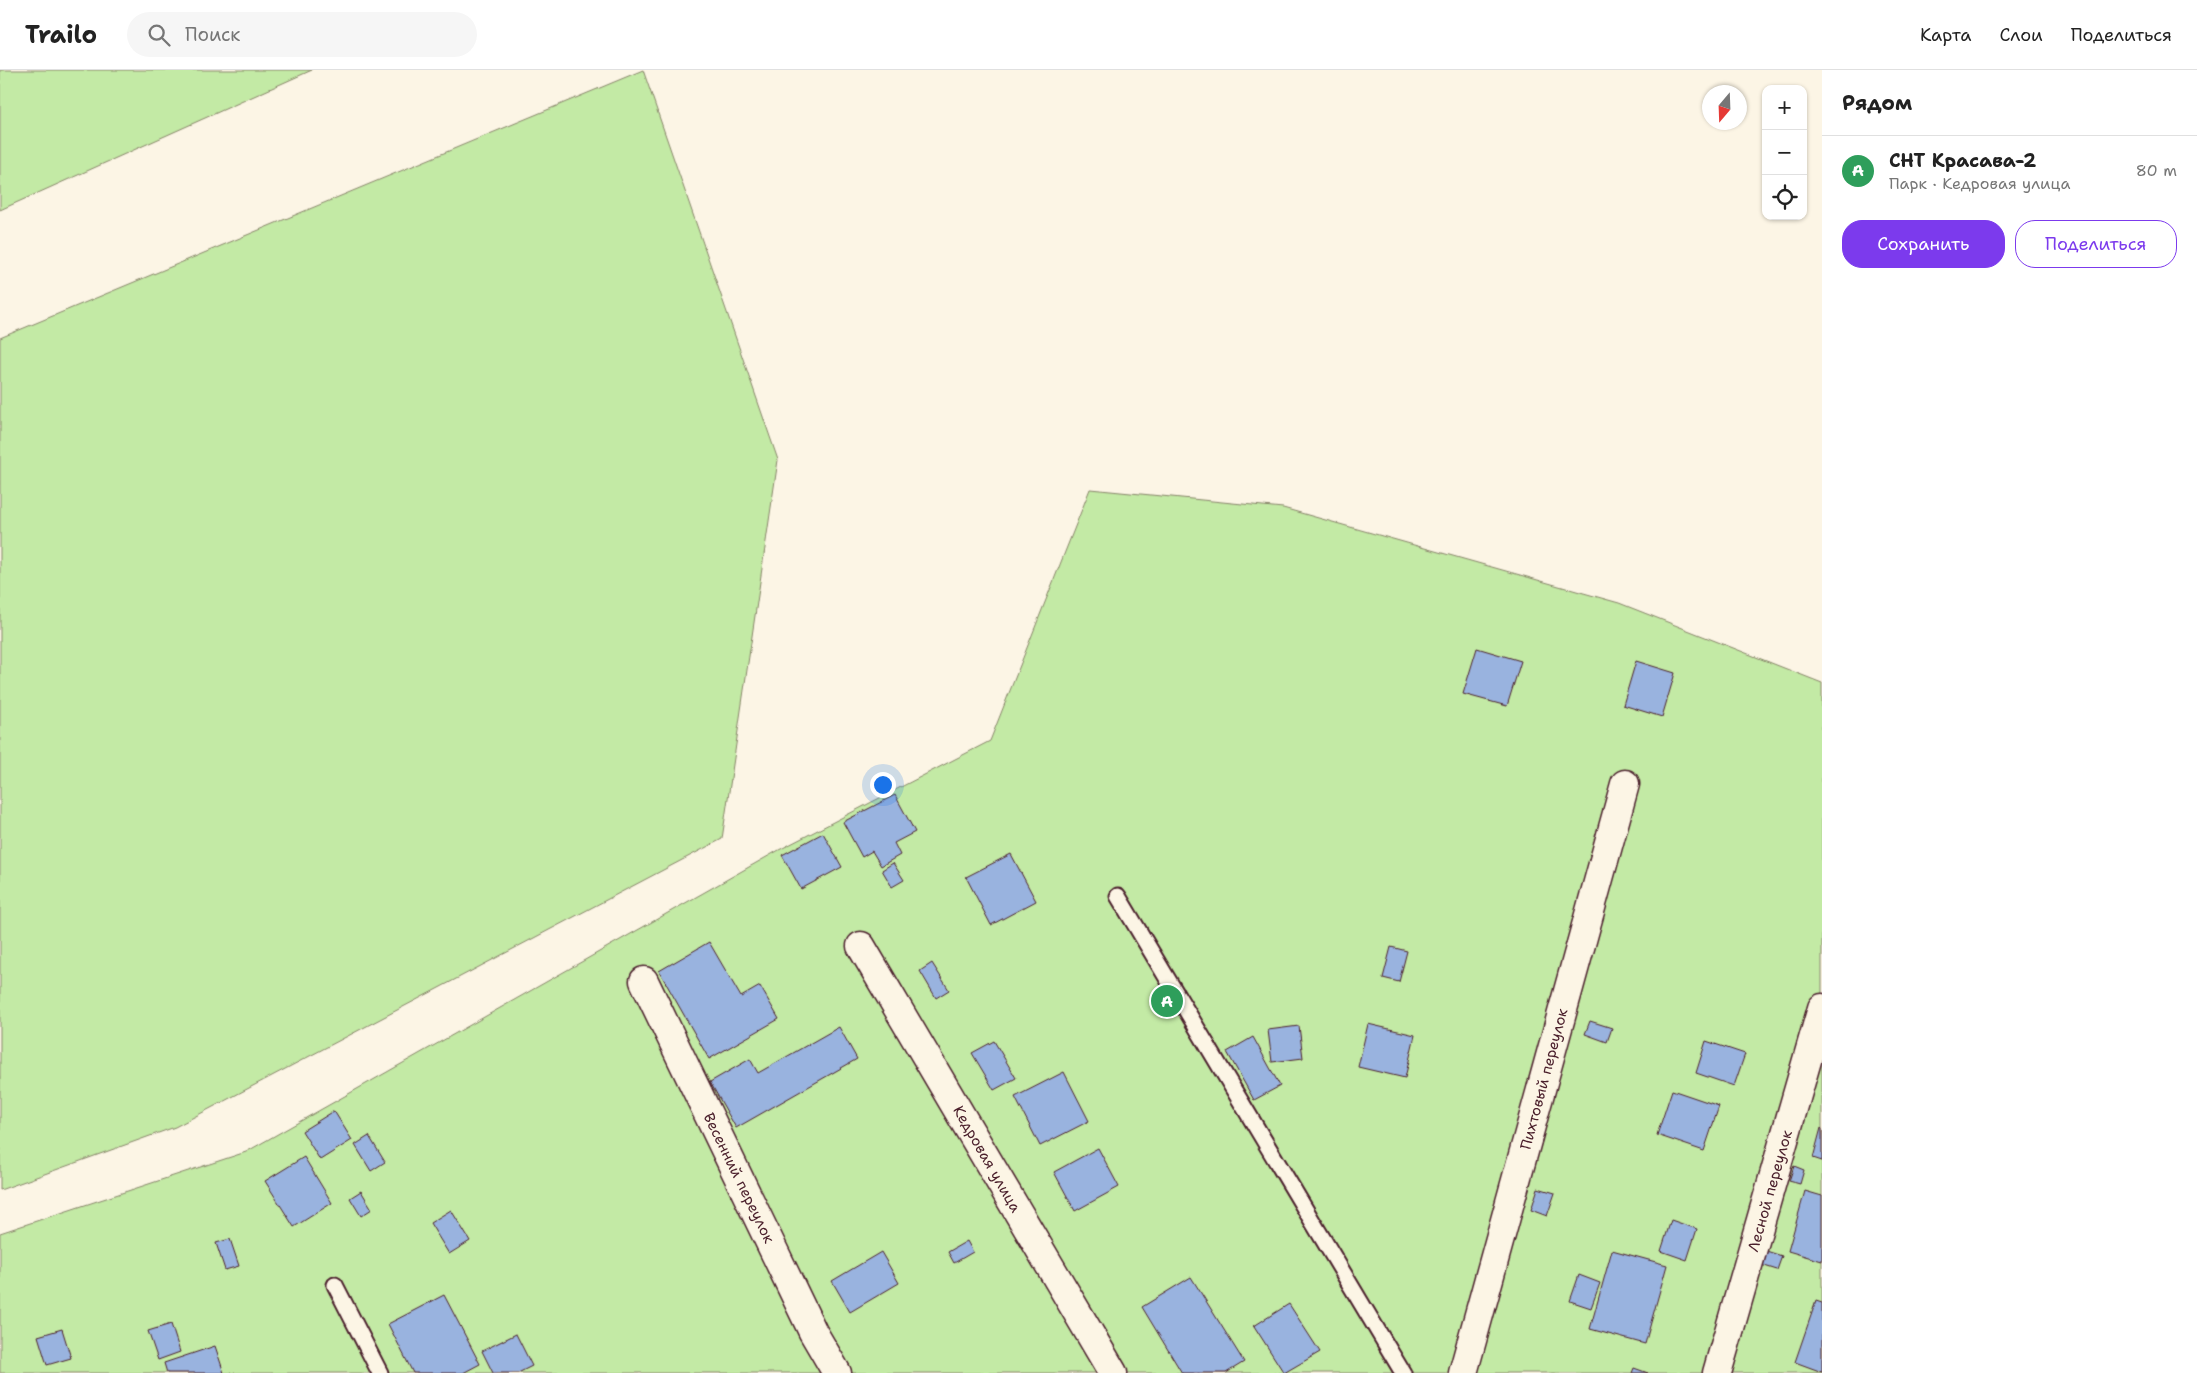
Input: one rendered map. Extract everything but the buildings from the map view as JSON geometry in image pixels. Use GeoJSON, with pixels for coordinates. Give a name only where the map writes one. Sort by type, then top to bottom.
{"type":"FeatureCollection","features":[{"type":"Feature","properties":{"kind":"street","name":"Пихтовый переулок"},"geometry":{"type":"LineString","coordinates":[[1463,1373],[1625,784]]}},
{"type":"Feature","properties":{"kind":"street","name":"Кедровая улица"},"geometry":{"type":"LineString","coordinates":[[862,946],[1113,1373]]}},
{"type":"Feature","properties":{"kind":"street","name":"Весенний переулок"},"geometry":{"type":"LineString","coordinates":[[644,981],[813,1332],[837,1373]]}},
{"type":"Feature","properties":{"kind":"street","name":"Лесной переулок"},"geometry":{"type":"LineString","coordinates":[[1717,1373],[1822,1008]]}},
{"type":"Feature","properties":{"kind":"lane"},"geometry":{"type":"LineString","coordinates":[[1118,896],[1403,1373]]}},
{"type":"Feature","properties":{"kind":"lane"},"geometry":{"type":"LineString","coordinates":[[335,1285],[380,1373]]}},
{"type":"Feature","properties":{"kind":"green space"},"geometry":{"type":"Polygon","coordinates":[[[0,70],[312,70],[0,210],[0,70]]]}},
{"type":"Feature","properties":{"kind":"green space"},"geometry":{"type":"Polygon","coordinates":[[[643,70],[778,460],[722,839],[175,1127],[0,1190],[0,338],[643,70]]]}},
{"type":"Feature","properties":{"kind":"green space"},"geometry":{"type":"Polygon","coordinates":[[[1090,489],[1283,508],[1619,603],[1822,683],[1822,1373],[0,1373],[0,1233],[246,1152],[779,850],[990,741],[1090,489]]]}},
{"type":"Feature","properties":{"kind":"place","name":"СНТ Красава-2"},"geometry":{"type":"Point","coordinates":[1167,1001]}}]}
